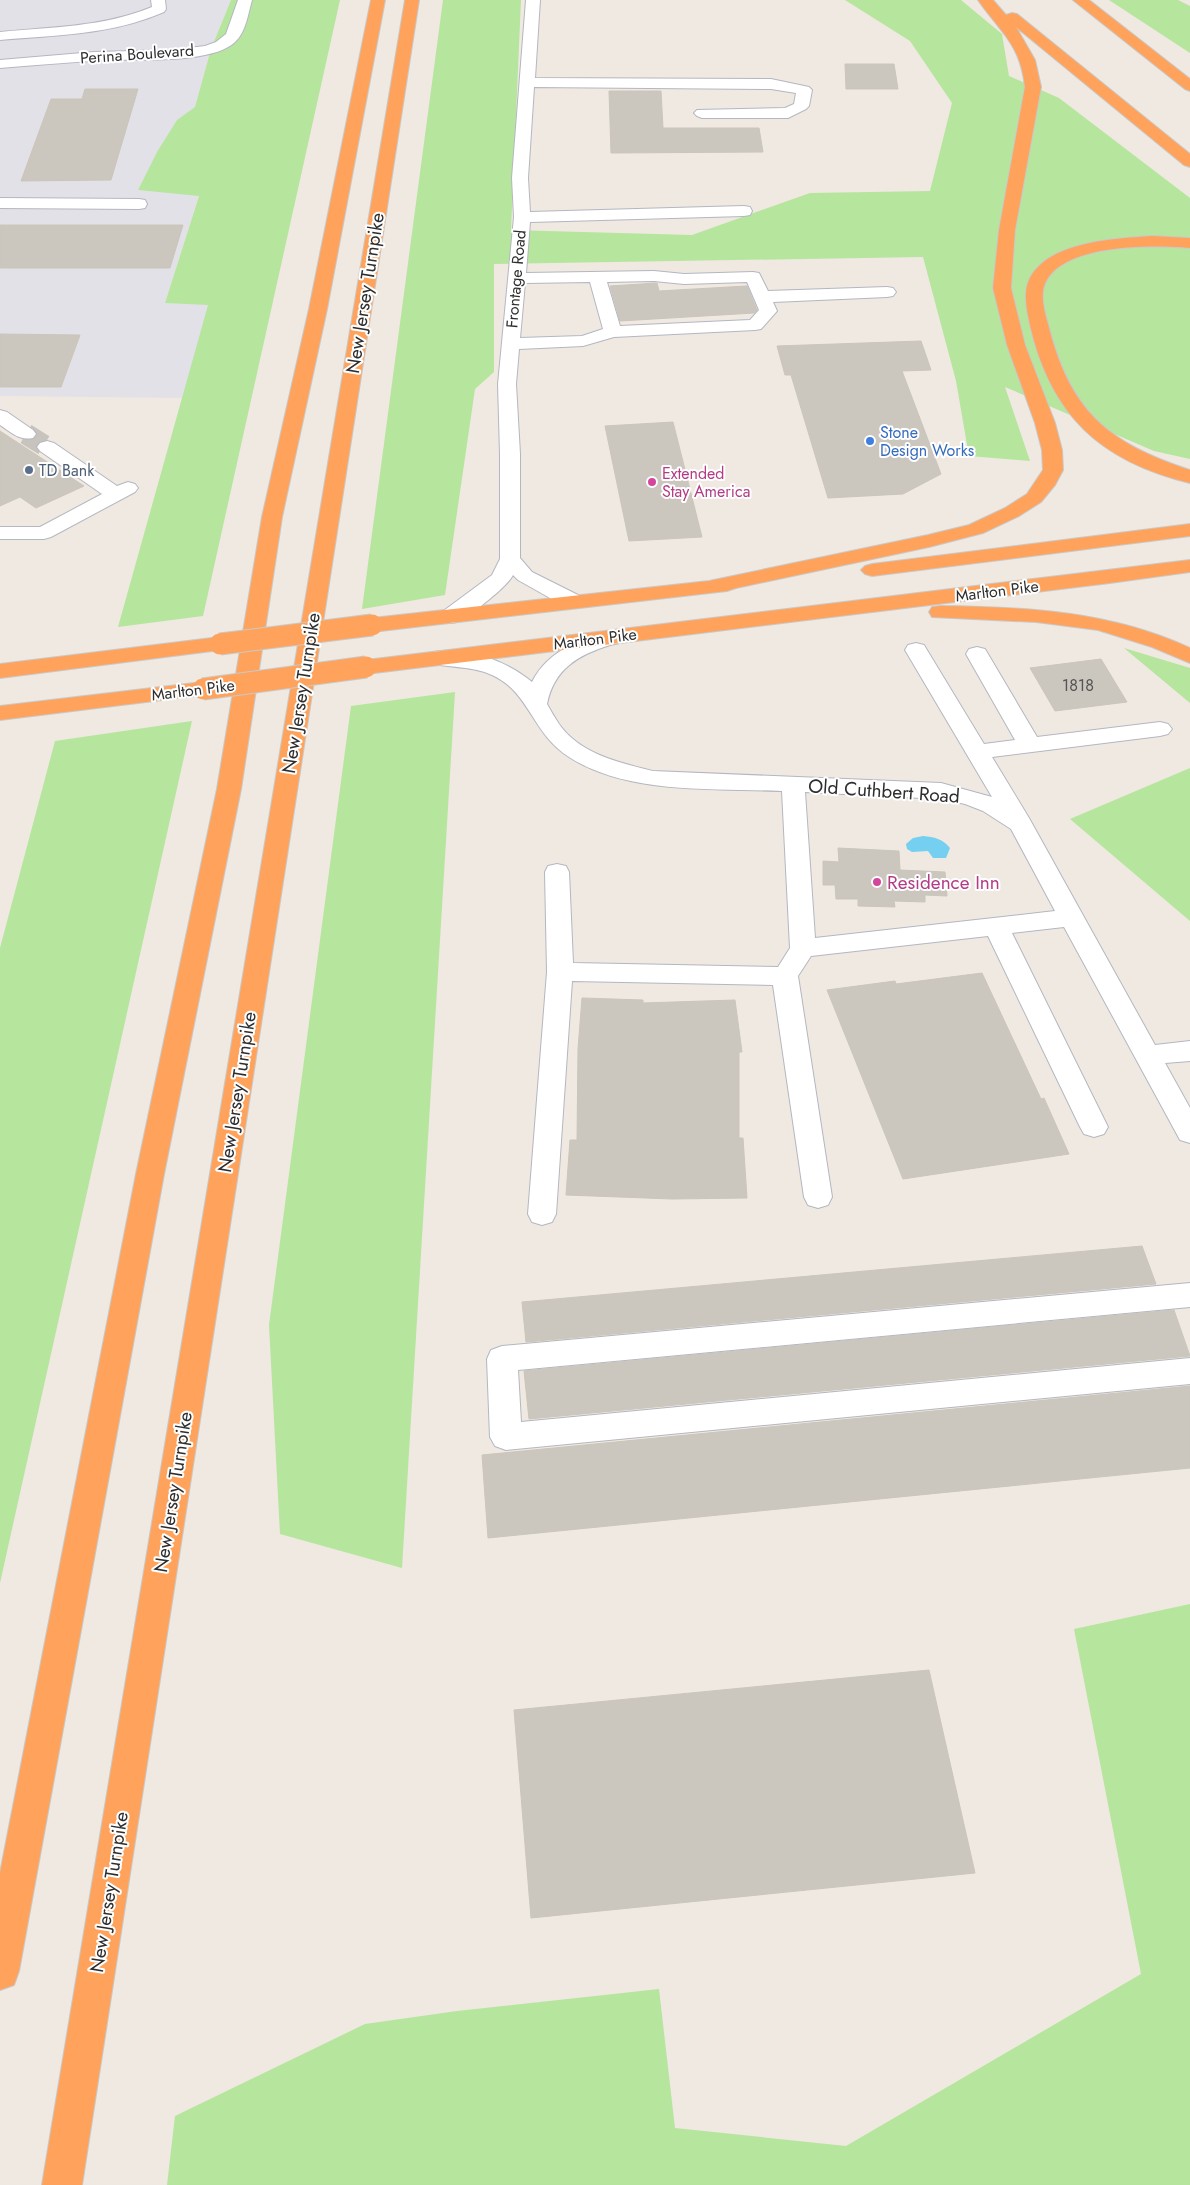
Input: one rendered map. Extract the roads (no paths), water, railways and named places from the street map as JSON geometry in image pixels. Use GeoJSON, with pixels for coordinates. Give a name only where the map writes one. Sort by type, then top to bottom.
{"type":"FeatureCollection","features":[{"type":"Feature","properties":{"kind":"highway"},"geometry":{"type":"LineString","coordinates":[[0,1972],[150,1174],[229,789],[272,517],[318,308],[378,0]]}},
{"type":"Feature","properties":{"kind":"highway","name":"New Jersey Turnpike"},"geometry":{"type":"LineString","coordinates":[[62,2185],[412,0]]}},
{"type":"Feature","properties":{"kind":"highway"},"geometry":{"type":"LineString","coordinates":[[709,587],[929,541],[976,528],[1012,512],[1034,498],[1045,485],[1053,470],[1052,450],[1045,423],[1016,345],[1002,288],[1007,230],[1033,87],[1032,74],[1029,58],[1023,48],[985,0]]}},
{"type":"Feature","properties":{"kind":"highway"},"geometry":{"type":"LineString","coordinates":[[991,0],[1190,162]]}},
{"type":"Feature","properties":{"kind":"highway"},"geometry":{"type":"LineString","coordinates":[[1080,0],[1190,86]]}},
{"type":"Feature","properties":{"kind":"highway"},"geometry":{"type":"LineString","coordinates":[[1084,0],[1190,70]]}},
{"type":"Feature","properties":{"kind":"highway"},"geometry":{"type":"LineString","coordinates":[[1190,243],[1137,241],[1108,244],[1079,252],[1052,263],[1046,268],[1035,282],[1034,301],[1042,343],[1052,373],[1064,396],[1082,419],[1110,442],[1165,469],[1190,477]]}},
{"type":"Feature","properties":{"kind":"highway","name":"Marlton Pike"},"geometry":{"type":"LineString","coordinates":[[0,670],[574,602],[864,571],[1190,530]]}},
{"type":"Feature","properties":{"kind":"highway","name":"Marlton Pike"},"geometry":{"type":"LineString","coordinates":[[0,713],[1190,566]]}},
{"type":"Feature","properties":{"kind":"highway"},"geometry":{"type":"LineString","coordinates":[[833,610],[1019,613],[1054,616],[1096,622],[1133,632],[1168,644],[1190,656]]}},
{"type":"Feature","properties":{"kind":"street"},"geometry":{"type":"LineString","coordinates":[[0,36],[105,26],[133,20],[159,8],[158,0]]}},
{"type":"Feature","properties":{"kind":"street","name":"Perina Boulevard"},"geometry":{"type":"LineString","coordinates":[[0,64],[109,56],[172,54],[220,46],[230,39],[239,20],[245,0]]}},
{"type":"Feature","properties":{"kind":"street","name":"Frontage Road"},"geometry":{"type":"LineString","coordinates":[[450,617],[501,578],[510,559],[510,454],[507,384],[522,217],[520,178],[532,0]]}},
{"type":"Feature","properties":{"kind":"street"},"geometry":{"type":"LineString","coordinates":[[37,32],[38,61]]}},
{"type":"Feature","properties":{"kind":"street"},"geometry":{"type":"LineString","coordinates":[[527,82],[771,84],[804,90],[801,106],[788,113],[702,113]]}},
{"type":"Feature","properties":{"kind":"street"},"geometry":{"type":"LineString","coordinates":[[0,203],[139,204]]}},
{"type":"Feature","properties":{"kind":"street"},"geometry":{"type":"LineString","coordinates":[[522,217],[744,211]]}},
{"type":"Feature","properties":{"kind":"street"},"geometry":{"type":"LineString","coordinates":[[510,344],[583,341],[613,332],[755,325],[768,311],[753,277],[684,279],[654,276],[516,278]]}},
{"type":"Feature","properties":{"kind":"street"},"geometry":{"type":"LineString","coordinates":[[597,277],[613,332]]}},
{"type":"Feature","properties":{"kind":"street"},"geometry":{"type":"LineString","coordinates":[[762,297],[887,292]]}},
{"type":"Feature","properties":{"kind":"street"},"geometry":{"type":"LineString","coordinates":[[0,416],[26,434]]}},
{"type":"Feature","properties":{"kind":"street"},"geometry":{"type":"LineString","coordinates":[[0,533],[44,534],[122,491],[47,447]]}},
{"type":"Feature","properties":{"kind":"street"},"geometry":{"type":"LineString","coordinates":[[510,559],[525,576],[574,602]]}},
{"type":"Feature","properties":{"kind":"street"},"geometry":{"type":"LineString","coordinates":[[536,704],[538,691],[544,679],[558,663],[586,646],[622,636]]}},
{"type":"Feature","properties":{"kind":"street"},"geometry":{"type":"LineString","coordinates":[[916,650],[1020,824]]}},
{"type":"Feature","properties":{"kind":"street"},"geometry":{"type":"LineString","coordinates":[[977,654],[1030,745]]}},
{"type":"Feature","properties":{"kind":"street","name":"Old Cuthbert Road"},"geometry":{"type":"LineString","coordinates":[[437,658],[470,661],[500,670],[523,685],[536,704],[547,726],[567,746],[588,758],[614,769],[653,778],[941,791],[982,800],[1000,808],[1020,824],[1190,1133]]}},
{"type":"Feature","properties":{"kind":"street"},"geometry":{"type":"LineString","coordinates":[[977,752],[1160,729]]}},
{"type":"Feature","properties":{"kind":"street"},"geometry":{"type":"LineString","coordinates":[[793,784],[803,948],[785,976],[818,1197]]}},
{"type":"Feature","properties":{"kind":"street"},"geometry":{"type":"LineString","coordinates":[[542,1214],[560,972],[557,872]]}},
{"type":"Feature","properties":{"kind":"street"},"geometry":{"type":"LineString","coordinates":[[803,948],[1072,918]]}},
{"type":"Feature","properties":{"kind":"street"},"geometry":{"type":"LineString","coordinates":[[996,926],[1094,1127]]}},
{"type":"Feature","properties":{"kind":"street"},"geometry":{"type":"LineString","coordinates":[[560,972],[785,976]]}},
{"type":"Feature","properties":{"kind":"street"},"geometry":{"type":"LineString","coordinates":[[1147,1055],[1190,1051]]}},
{"type":"Feature","properties":{"kind":"street"},"geometry":{"type":"LineString","coordinates":[[1181,1296],[502,1359],[506,1437],[1190,1371]]}},
{"type":"Feature","properties":{"kind":"water"},"geometry":{"type":"Polygon","coordinates":[[[923,836],[944,842],[950,848],[946,858],[933,858],[928,851],[912,852],[907,849],[906,844],[913,838],[923,836]]]}},
{"type":"Feature","properties":{"kind":"tunnel"},"geometry":{"type":"LineString","coordinates":[[26,434],[47,447]]}},
{"type":"Feature","properties":{"kind":"place","name":"Stone Design Works"},"geometry":{"type":"Point","coordinates":[870,441]}},
{"type":"Feature","properties":{"kind":"place","name":"TD Bank"},"geometry":{"type":"Point","coordinates":[29,470]}},
{"type":"Feature","properties":{"kind":"place","name":"Extended Stay America"},"geometry":{"type":"Point","coordinates":[652,482]}},
{"type":"Feature","properties":{"kind":"place","name":"Residence Inn"},"geometry":{"type":"Point","coordinates":[877,882]}}]}
